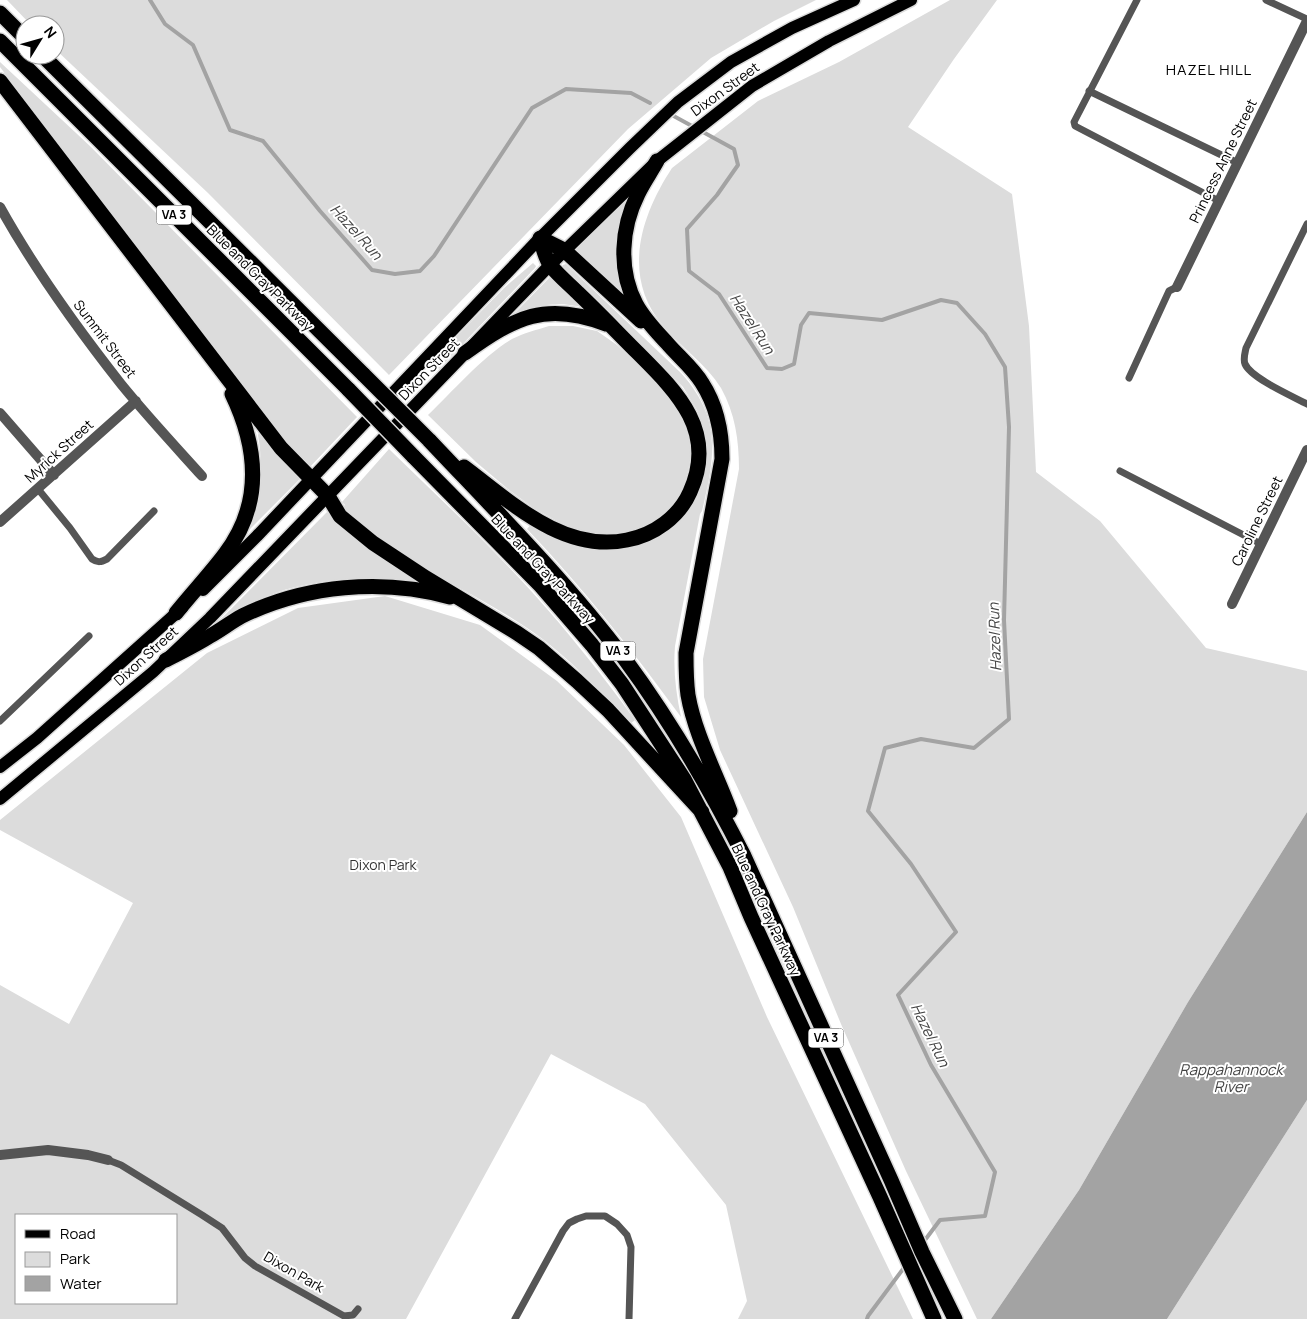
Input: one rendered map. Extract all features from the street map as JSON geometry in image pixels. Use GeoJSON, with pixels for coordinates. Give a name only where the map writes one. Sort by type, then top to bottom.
{"type":"FeatureCollection","features":[{"type":"Feature","properties":{"kind":"highway"},"geometry":{"type":"LineString","coordinates":[[0,13],[15,28]]}},
{"type":"Feature","properties":{"kind":"highway","name":"Blue and Gray Parkway"},"geometry":{"type":"LineString","coordinates":[[0,41],[349,390],[541,586],[622,684],[702,812],[730,867],[934,1319]]}},
{"type":"Feature","properties":{"kind":"highway","name":"Blue and Gray Parkway"},"geometry":{"type":"LineString","coordinates":[[52,65],[429,440],[555,575],[624,658],[690,757],[720,809],[762,894],[922,1252],[955,1319]]}},
{"type":"Feature","properties":{"kind":"highway"},"geometry":{"type":"LineString","coordinates":[[0,81],[281,448],[328,496],[340,516],[373,543],[517,632],[539,648],[608,710],[702,812]]}},
{"type":"Feature","properties":{"kind":"highway"},"geometry":{"type":"LineString","coordinates":[[657,161],[638,194],[630,215],[624,249],[625,271],[636,305],[646,320],[702,382],[713,404],[719,423],[722,459],[686,653],[688,695],[694,718],[762,894]]}},
{"type":"Feature","properties":{"kind":"highway"},"geometry":{"type":"LineString","coordinates":[[540,238],[564,250],[665,341]]}},
{"type":"Feature","properties":{"kind":"highway"},"geometry":{"type":"LineString","coordinates":[[429,440],[527,514],[569,535],[601,543],[615,543],[649,533],[664,524],[678,512],[687,499],[694,484],[698,468],[699,451],[697,435],[684,403],[673,388],[550,265],[540,238]]}},
{"type":"Feature","properties":{"kind":"highway"},"geometry":{"type":"LineString","coordinates":[[465,352],[484,339],[535,315],[556,312],[570,313],[587,317],[612,327]]}},
{"type":"Feature","properties":{"kind":"highway"},"geometry":{"type":"LineString","coordinates":[[176,613],[230,547],[244,521],[252,494],[253,461],[246,429],[237,404],[217,366]]}},
{"type":"Feature","properties":{"kind":"highway"},"geometry":{"type":"LineString","coordinates":[[166,660],[241,617],[266,605],[309,593],[357,587],[388,587],[418,590],[466,602]]}},
{"type":"Feature","properties":{"kind":"main road","name":"Dixon Street"},"geometry":{"type":"LineString","coordinates":[[0,768],[210,584],[540,238],[678,102],[731,62],[792,28],[854,0]]}},
{"type":"Feature","properties":{"kind":"main road","name":"Dixon Street"},"geometry":{"type":"LineString","coordinates":[[0,799],[55,755],[166,660],[210,618],[564,250],[657,161],[740,94],[829,41],[911,0]]}},
{"type":"Feature","properties":{"kind":"street","name":"Princess Anne Street"},"geometry":{"type":"LineString","coordinates":[[1177,287],[1307,20]]}},
{"type":"Feature","properties":{"kind":"street","name":"Summit Street"},"geometry":{"type":"LineString","coordinates":[[0,207],[54,295],[84,337],[136,401],[202,476]]}},
{"type":"Feature","properties":{"kind":"street","name":"Myrick Street"},"geometry":{"type":"LineString","coordinates":[[0,522],[136,401]]}},
{"type":"Feature","properties":{"kind":"street"},"geometry":{"type":"LineString","coordinates":[[0,413],[54,474]]}},
{"type":"Feature","properties":{"kind":"street","name":"Caroline Street"},"geometry":{"type":"LineString","coordinates":[[1232,604],[1307,450]]}},
{"type":"Feature","properties":{"kind":"street","name":"Dixon Park"},"geometry":{"type":"LineString","coordinates":[[2,1156],[48,1150],[88,1154],[108,1160]]}},
{"type":"Feature","properties":{"kind":"lane"},"geometry":{"type":"LineString","coordinates":[[1136,0],[1089,91],[1074,122],[1075,126],[1219,201]]}},
{"type":"Feature","properties":{"kind":"lane"},"geometry":{"type":"LineString","coordinates":[[1266,0],[1307,20]]}},
{"type":"Feature","properties":{"kind":"lane"},"geometry":{"type":"LineString","coordinates":[[1089,91],[1238,163]]}},
{"type":"Feature","properties":{"kind":"lane"},"geometry":{"type":"LineString","coordinates":[[1307,224],[1246,348],[1244,357],[1245,364],[1253,374],[1307,404]]}},
{"type":"Feature","properties":{"kind":"lane"},"geometry":{"type":"LineString","coordinates":[[1129,378],[1169,291],[1177,287]]}},
{"type":"Feature","properties":{"kind":"lane"},"geometry":{"type":"LineString","coordinates":[[1120,471],[1262,544]]}},
{"type":"Feature","properties":{"kind":"lane"},"geometry":{"type":"LineString","coordinates":[[38,489],[96,562],[107,559],[154,511]]}},
{"type":"Feature","properties":{"kind":"lane"},"geometry":{"type":"LineString","coordinates":[[0,721],[89,636]]}},
{"type":"Feature","properties":{"kind":"lane","name":"Dixon Park"},"geometry":{"type":"LineString","coordinates":[[108,1160],[121,1165],[222,1228],[245,1258],[254,1266],[344,1316],[353,1315],[358,1310]]}},
{"type":"Feature","properties":{"kind":"lane"},"geometry":{"type":"LineString","coordinates":[[515,1319],[563,1231],[569,1223],[586,1216],[605,1216],[618,1224],[627,1235],[631,1247],[630,1319]]}},
{"type":"Feature","properties":{"kind":"green space"},"geometry":{"type":"Polygon","coordinates":[[[7,0],[816,0],[774,21],[711,58],[628,129],[389,375],[208,193],[65,58],[65,15],[21,15],[7,0]]]}},
{"type":"Feature","properties":{"kind":"green space"},"geometry":{"type":"Polygon","coordinates":[[[950,0],[997,0],[908,127],[1012,194],[1029,326],[1036,472],[1100,521],[1206,648],[1307,671],[1307,812],[1188,1002],[1079,1190],[991,1319],[977,1319],[906,1171],[841,1024],[793,907],[720,750],[704,697],[703,659],[739,469],[737,437],[730,407],[721,388],[708,371],[664,327],[651,308],[643,288],[639,268],[640,247],[644,227],[651,206],[672,168],[758,101],[839,62],[950,0]]]}},
{"type":"Feature","properties":{"kind":"green space"},"geometry":{"type":"Polygon","coordinates":[[[0,62],[91,147],[357,417],[310,467],[306,466],[221,360],[0,67],[0,62]]]}},
{"type":"Feature","properties":{"kind":"green space"},"geometry":{"type":"Polygon","coordinates":[[[633,191],[625,296],[577,253],[576,249],[633,191]]]}},
{"type":"Feature","properties":{"kind":"green space"},"geometry":{"type":"Polygon","coordinates":[[[533,263],[536,266],[535,268],[439,369],[437,367],[456,337],[504,288],[533,263]]]}},
{"type":"Feature","properties":{"kind":"green space"},"geometry":{"type":"Polygon","coordinates":[[[566,264],[681,373],[694,390],[709,422],[712,439],[710,473],[700,514],[675,646],[675,682],[681,717],[607,620],[527,529],[532,523],[598,549],[615,550],[643,543],[668,528],[704,440],[697,410],[683,387],[563,270],[563,265],[566,264]]]}},
{"type":"Feature","properties":{"kind":"green space"},"geometry":{"type":"Polygon","coordinates":[[[549,278],[579,306],[547,305],[529,309],[512,316],[549,278]]]}},
{"type":"Feature","properties":{"kind":"green space"},"geometry":{"type":"Polygon","coordinates":[[[549,326],[573,326],[597,331],[617,345],[662,386],[682,416],[689,436],[691,456],[682,494],[661,522],[624,537],[588,534],[561,523],[535,509],[509,490],[476,462],[428,415],[490,354],[512,339],[549,326]]]}},
{"type":"Feature","properties":{"kind":"green space"},"geometry":{"type":"Polygon","coordinates":[[[259,433],[299,477],[299,480],[245,534],[259,485],[261,462],[259,433]]]}},
{"type":"Feature","properties":{"kind":"green space"},"geometry":{"type":"Polygon","coordinates":[[[389,449],[515,573],[559,623],[635,720],[630,724],[595,686],[544,640],[499,610],[402,555],[342,508],[345,505],[342,502],[389,449]]]}},
{"type":"Feature","properties":{"kind":"green space"},"geometry":{"type":"Polygon","coordinates":[[[327,512],[367,545],[431,586],[412,582],[372,579],[333,580],[313,583],[275,593],[247,605],[220,620],[327,512]]]}},
{"type":"Feature","properties":{"kind":"green space","name":"Dixon Park"},"geometry":{"type":"Polygon","coordinates":[[[385,596],[480,625],[557,681],[624,745],[681,817],[767,1017],[913,1319],[738,1319],[747,1301],[726,1205],[645,1104],[551,1054],[406,1319],[0,1319],[0,985],[69,1024],[133,903],[0,830],[0,820],[207,653],[298,608],[385,596]]]}},
{"type":"Feature","properties":{"kind":"green space"},"geometry":{"type":"Polygon","coordinates":[[[1307,1100],[1307,1319],[1167,1319],[1307,1100]]]}},
{"type":"Feature","properties":{"kind":"water","name":"Rappahannock River"},"geometry":{"type":"Polygon","coordinates":[[[1307,812],[1307,1100],[1167,1319],[991,1319],[1079,1190],[1188,1002],[1307,812]]]}},
{"type":"Feature","properties":{"kind":"waterway","name":"Hazel Run"},"geometry":{"type":"LineString","coordinates":[[150,0],[165,24],[193,45],[230,130],[263,141],[320,211],[372,270],[395,274],[420,271],[434,256],[532,108],[566,89],[631,93],[650,103]]}},
{"type":"Feature","properties":{"kind":"waterway","name":"Hazel Run"},"geometry":{"type":"LineString","coordinates":[[670,114],[734,149],[738,165],[717,195],[687,229],[689,271],[719,294],[767,368],[782,369],[794,364],[801,325],[809,313],[882,320],[941,300],[957,303],[985,334],[1005,367],[1009,427],[1004,620],[1009,719],[974,748],[921,739],[885,748],[868,811],[911,864],[956,932],[898,995],[931,1065],[995,1172],[985,1216],[940,1220],[922,1244]]}},
{"type":"Feature","properties":{"kind":"waterway","name":"Hazel Run"},"geometry":{"type":"LineString","coordinates":[[867,1319],[906,1265]]}},
{"type":"Feature","properties":{"kind":"district","name":"HAZEL HILL"},"geometry":{"type":"Point","coordinates":[1209,70]}}]}
